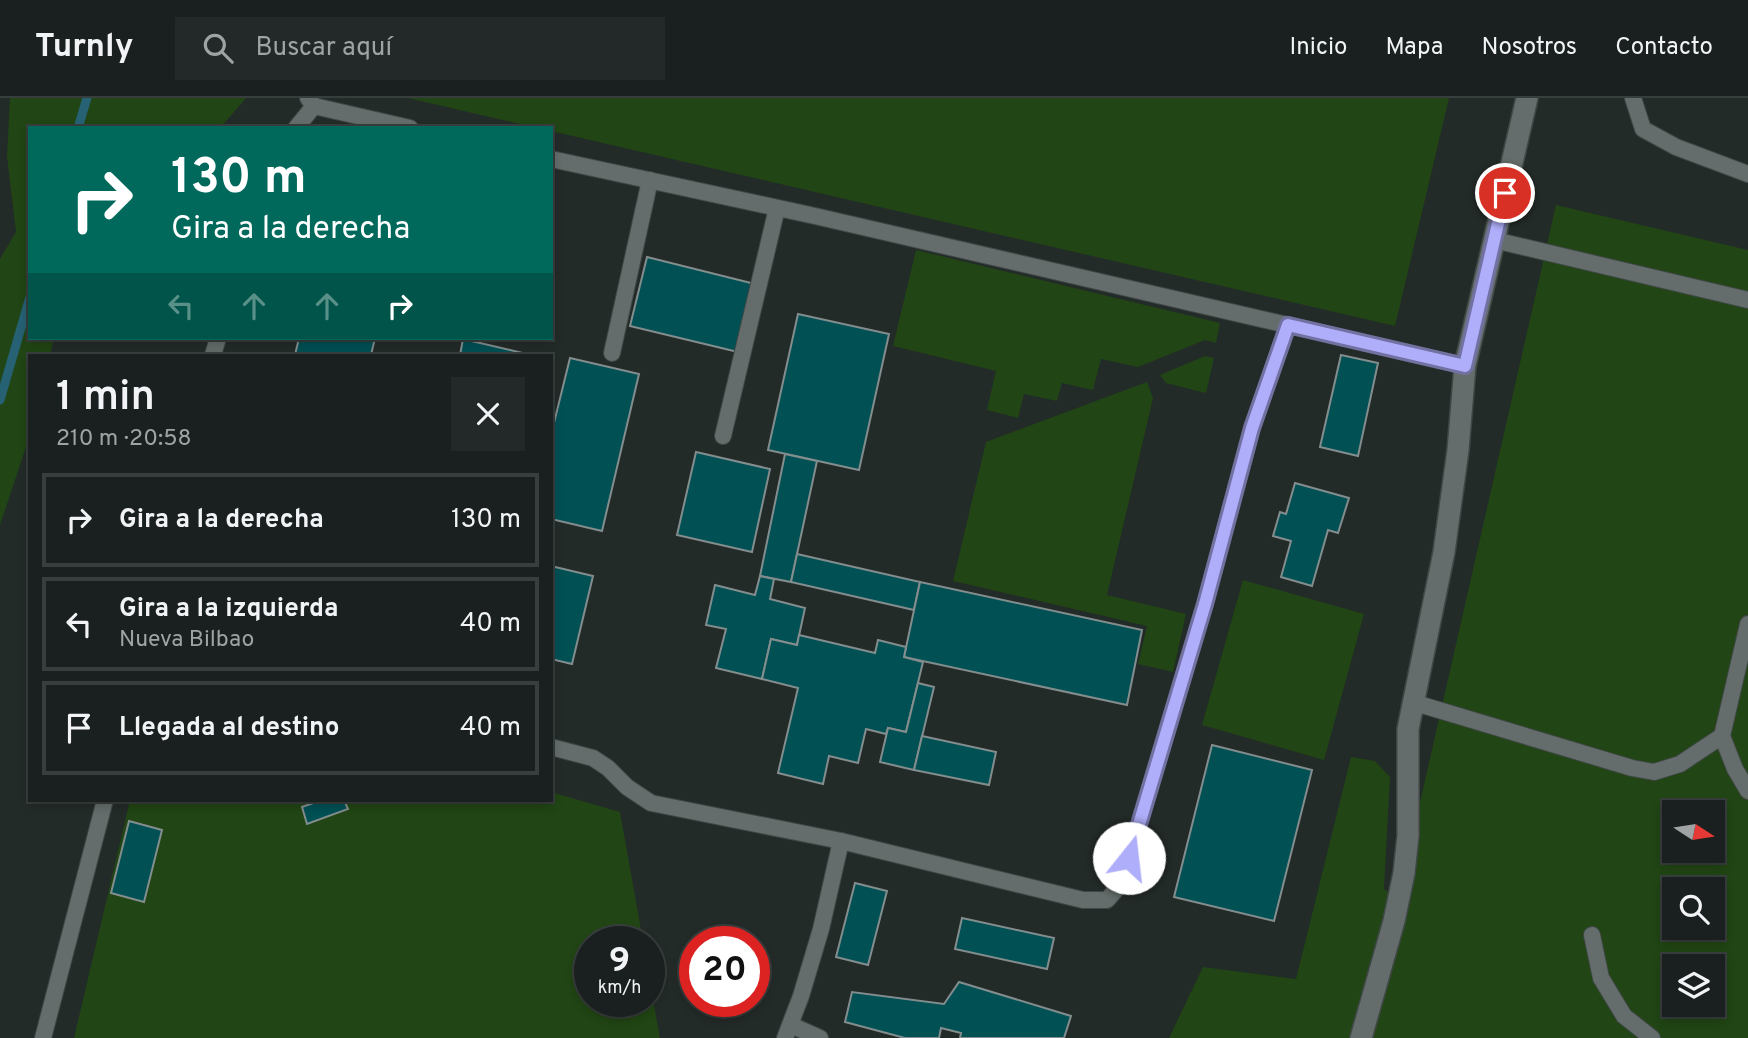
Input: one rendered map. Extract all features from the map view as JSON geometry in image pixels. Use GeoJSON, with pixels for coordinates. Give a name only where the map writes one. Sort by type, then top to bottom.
{"type":"FeatureCollection","features":[{"type":"Feature","properties":{"kind":"street"},"geometry":{"type":"LineString","coordinates":[[1361,1038],[1394,921],[1404,873],[1408,836],[1408,729],[1444,552],[1458,450],[1465,366],[1527,98]]}},
{"type":"Feature","properties":{"kind":"lane"},"geometry":{"type":"LineString","coordinates":[[1633,98],[1643,129],[1676,147],[1748,174]]}},
{"type":"Feature","properties":{"kind":"lane"},"geometry":{"type":"LineString","coordinates":[[297,126],[311,102],[402,126]]}},
{"type":"Feature","properties":{"kind":"lane"},"geometry":{"type":"LineString","coordinates":[[553,159],[777,208],[1465,366]]}},
{"type":"Feature","properties":{"kind":"lane"},"geometry":{"type":"LineString","coordinates":[[611,353],[650,180]]}},
{"type":"Feature","properties":{"kind":"lane"},"geometry":{"type":"LineString","coordinates":[[723,436],[777,208]]}},
{"type":"Feature","properties":{"kind":"lane"},"geometry":{"type":"LineString","coordinates":[[1494,240],[1748,300]]}},
{"type":"Feature","properties":{"kind":"lane"},"geometry":{"type":"LineString","coordinates":[[553,748],[593,758],[651,803],[841,841],[1083,900],[1107,900],[1121,884],[1205,604],[1252,428],[1288,325]]}},
{"type":"Feature","properties":{"kind":"lane"},"geometry":{"type":"LineString","coordinates":[[1748,624],[1722,736],[1735,769],[1748,791]]}},
{"type":"Feature","properties":{"kind":"lane"},"geometry":{"type":"LineString","coordinates":[[1412,702],[1632,768],[1654,772],[1679,764],[1722,736]]}},
{"type":"Feature","properties":{"kind":"lane"},"geometry":{"type":"LineString","coordinates":[[43,1038],[104,802]]}},
{"type":"Feature","properties":{"kind":"lane"},"geometry":{"type":"LineString","coordinates":[[820,1038],[788,1032],[821,929],[841,841]]}},
{"type":"Feature","properties":{"kind":"lane"},"geometry":{"type":"LineString","coordinates":[[1592,935],[1601,978],[1624,1016],[1652,1038]]}},
{"type":"Feature","properties":{"kind":"green space"},"geometry":{"type":"Polygon","coordinates":[[[10,98],[246,98],[222,126],[28,126],[28,340],[54,340],[50,354],[28,354],[28,441],[0,525],[0,259],[16,232],[7,156],[10,98]]]}},
{"type":"Feature","properties":{"kind":"green space"},"geometry":{"type":"Polygon","coordinates":[[[408,98],[1449,98],[1395,326],[553,131],[553,126],[528,126],[408,98]]]}},
{"type":"Feature","properties":{"kind":"green space"},"geometry":{"type":"Polygon","coordinates":[[[1556,205],[1748,250],[1748,1038],[1169,1038],[1203,967],[1296,979],[1351,757],[1375,761],[1390,777],[1384,889],[1398,899],[1556,205]]]}},
{"type":"Feature","properties":{"kind":"green space"},"geometry":{"type":"Polygon","coordinates":[[[916,250],[1220,323],[1216,343],[1205,340],[1138,367],[1101,359],[1093,390],[1062,383],[1057,401],[1024,394],[1018,418],[987,410],[996,371],[893,346],[916,250]]]}},
{"type":"Feature","properties":{"kind":"green space"},"geometry":{"type":"Polygon","coordinates":[[[1205,356],[1214,358],[1206,393],[1166,383],[1160,375],[1205,356]]]}},
{"type":"Feature","properties":{"kind":"green space"},"geometry":{"type":"Polygon","coordinates":[[[1147,382],[1153,398],[1107,595],[1186,614],[1173,672],[1138,664],[1147,626],[953,581],[986,442],[1147,382]]]}},
{"type":"Feature","properties":{"kind":"green space"},"geometry":{"type":"Polygon","coordinates":[[[1243,580],[1364,614],[1324,760],[1202,725],[1243,580]]]}},
{"type":"Feature","properties":{"kind":"green space"},"geometry":{"type":"Polygon","coordinates":[[[553,793],[620,812],[640,926],[574,926],[574,1017],[656,1017],[660,1038],[74,1038],[130,802],[553,802],[553,793]]]}},
{"type":"Feature","properties":{"kind":"building"},"geometry":{"type":"Polygon","coordinates":[[[647,257],[755,284],[738,352],[630,326],[647,257]]]}},
{"type":"Feature","properties":{"kind":"building"},"geometry":{"type":"Polygon","coordinates":[[[798,314],[889,334],[859,470],[768,450],[798,314]]]}},
{"type":"Feature","properties":{"kind":"building"},"geometry":{"type":"Polygon","coordinates":[[[299,340],[375,340],[371,354],[295,354],[299,340]]]}},
{"type":"Feature","properties":{"kind":"building"},"geometry":{"type":"Polygon","coordinates":[[[463,340],[467,340],[527,354],[460,354],[463,340]]]}},
{"type":"Feature","properties":{"kind":"building"},"geometry":{"type":"Polygon","coordinates":[[[1341,355],[1378,363],[1358,456],[1320,447],[1341,355]]]}},
{"type":"Feature","properties":{"kind":"building"},"geometry":{"type":"Polygon","coordinates":[[[570,358],[639,374],[602,531],[553,519],[553,427],[570,358]]]}},
{"type":"Feature","properties":{"kind":"building"},"geometry":{"type":"Polygon","coordinates":[[[696,452],[770,469],[752,552],[677,535],[696,452]]]}},
{"type":"Feature","properties":{"kind":"building"},"geometry":{"type":"Polygon","coordinates":[[[785,454],[817,461],[791,582],[760,576],[785,454]]]}},
{"type":"Feature","properties":{"kind":"building"},"geometry":{"type":"Polygon","coordinates":[[[1295,483],[1349,498],[1338,533],[1328,530],[1312,586],[1281,577],[1291,541],[1273,536],[1280,512],[1286,514],[1295,483]]]}},
{"type":"Feature","properties":{"kind":"building"},"geometry":{"type":"Polygon","coordinates":[[[797,554],[920,582],[914,610],[791,582],[797,554]]]}},
{"type":"Feature","properties":{"kind":"building"},"geometry":{"type":"Polygon","coordinates":[[[553,566],[593,576],[572,664],[553,659],[553,566]]]}},
{"type":"Feature","properties":{"kind":"building"},"geometry":{"type":"Polygon","coordinates":[[[760,576],[774,579],[770,599],[805,608],[797,645],[771,639],[762,679],[716,668],[726,629],[706,625],[715,585],[755,595],[760,576]]]}},
{"type":"Feature","properties":{"kind":"building"},"geometry":{"type":"Polygon","coordinates":[[[920,582],[1142,630],[1127,705],[904,657],[920,582]]]}},
{"type":"Feature","properties":{"kind":"building"},"geometry":{"type":"Polygon","coordinates":[[[799,635],[875,653],[878,640],[906,647],[904,657],[923,662],[906,732],[888,728],[886,734],[866,729],[858,763],[829,756],[823,784],[778,773],[798,688],[762,679],[771,639],[797,645],[799,635]]]}},
{"type":"Feature","properties":{"kind":"building"},"geometry":{"type":"Polygon","coordinates":[[[918,683],[934,687],[914,770],[880,762],[888,728],[906,732],[918,683]]]}},
{"type":"Feature","properties":{"kind":"building"},"geometry":{"type":"Polygon","coordinates":[[[922,736],[996,752],[989,785],[914,770],[922,736]]]}},
{"type":"Feature","properties":{"kind":"building"},"geometry":{"type":"Polygon","coordinates":[[[1212,745],[1312,770],[1274,921],[1174,897],[1212,745]]]}},
{"type":"Feature","properties":{"kind":"building"},"geometry":{"type":"Polygon","coordinates":[[[316,802],[345,802],[348,809],[307,824],[302,807],[316,802]]]}},
{"type":"Feature","properties":{"kind":"building"},"geometry":{"type":"Polygon","coordinates":[[[129,821],[162,830],[144,902],[111,893],[129,821]]]}},
{"type":"Feature","properties":{"kind":"building"},"geometry":{"type":"Polygon","coordinates":[[[855,883],[887,891],[868,965],[836,957],[855,883]]]}},
{"type":"Feature","properties":{"kind":"building"},"geometry":{"type":"Polygon","coordinates":[[[962,918],[1054,938],[1047,969],[955,949],[962,918]]]}},
{"type":"Feature","properties":{"kind":"building"},"geometry":{"type":"Polygon","coordinates":[[[959,982],[1071,1016],[1064,1038],[960,1038],[961,1033],[941,1028],[939,1038],[905,1038],[845,1022],[852,992],[944,1004],[959,982]]]}},
{"type":"Feature","properties":{"kind":"waterway"},"geometry":{"type":"LineString","coordinates":[[79,126],[87,98]]}},
{"type":"Feature","properties":{"kind":"waterway"},"geometry":{"type":"LineString","coordinates":[[0,400],[28,304]]}},
{"type":"Feature","properties":{"kind":"route"},"geometry":{"type":"LineString","coordinates":[[1129,858],[1205,604],[1252,428],[1288,325],[1465,366],[1505,193]]}}]}
